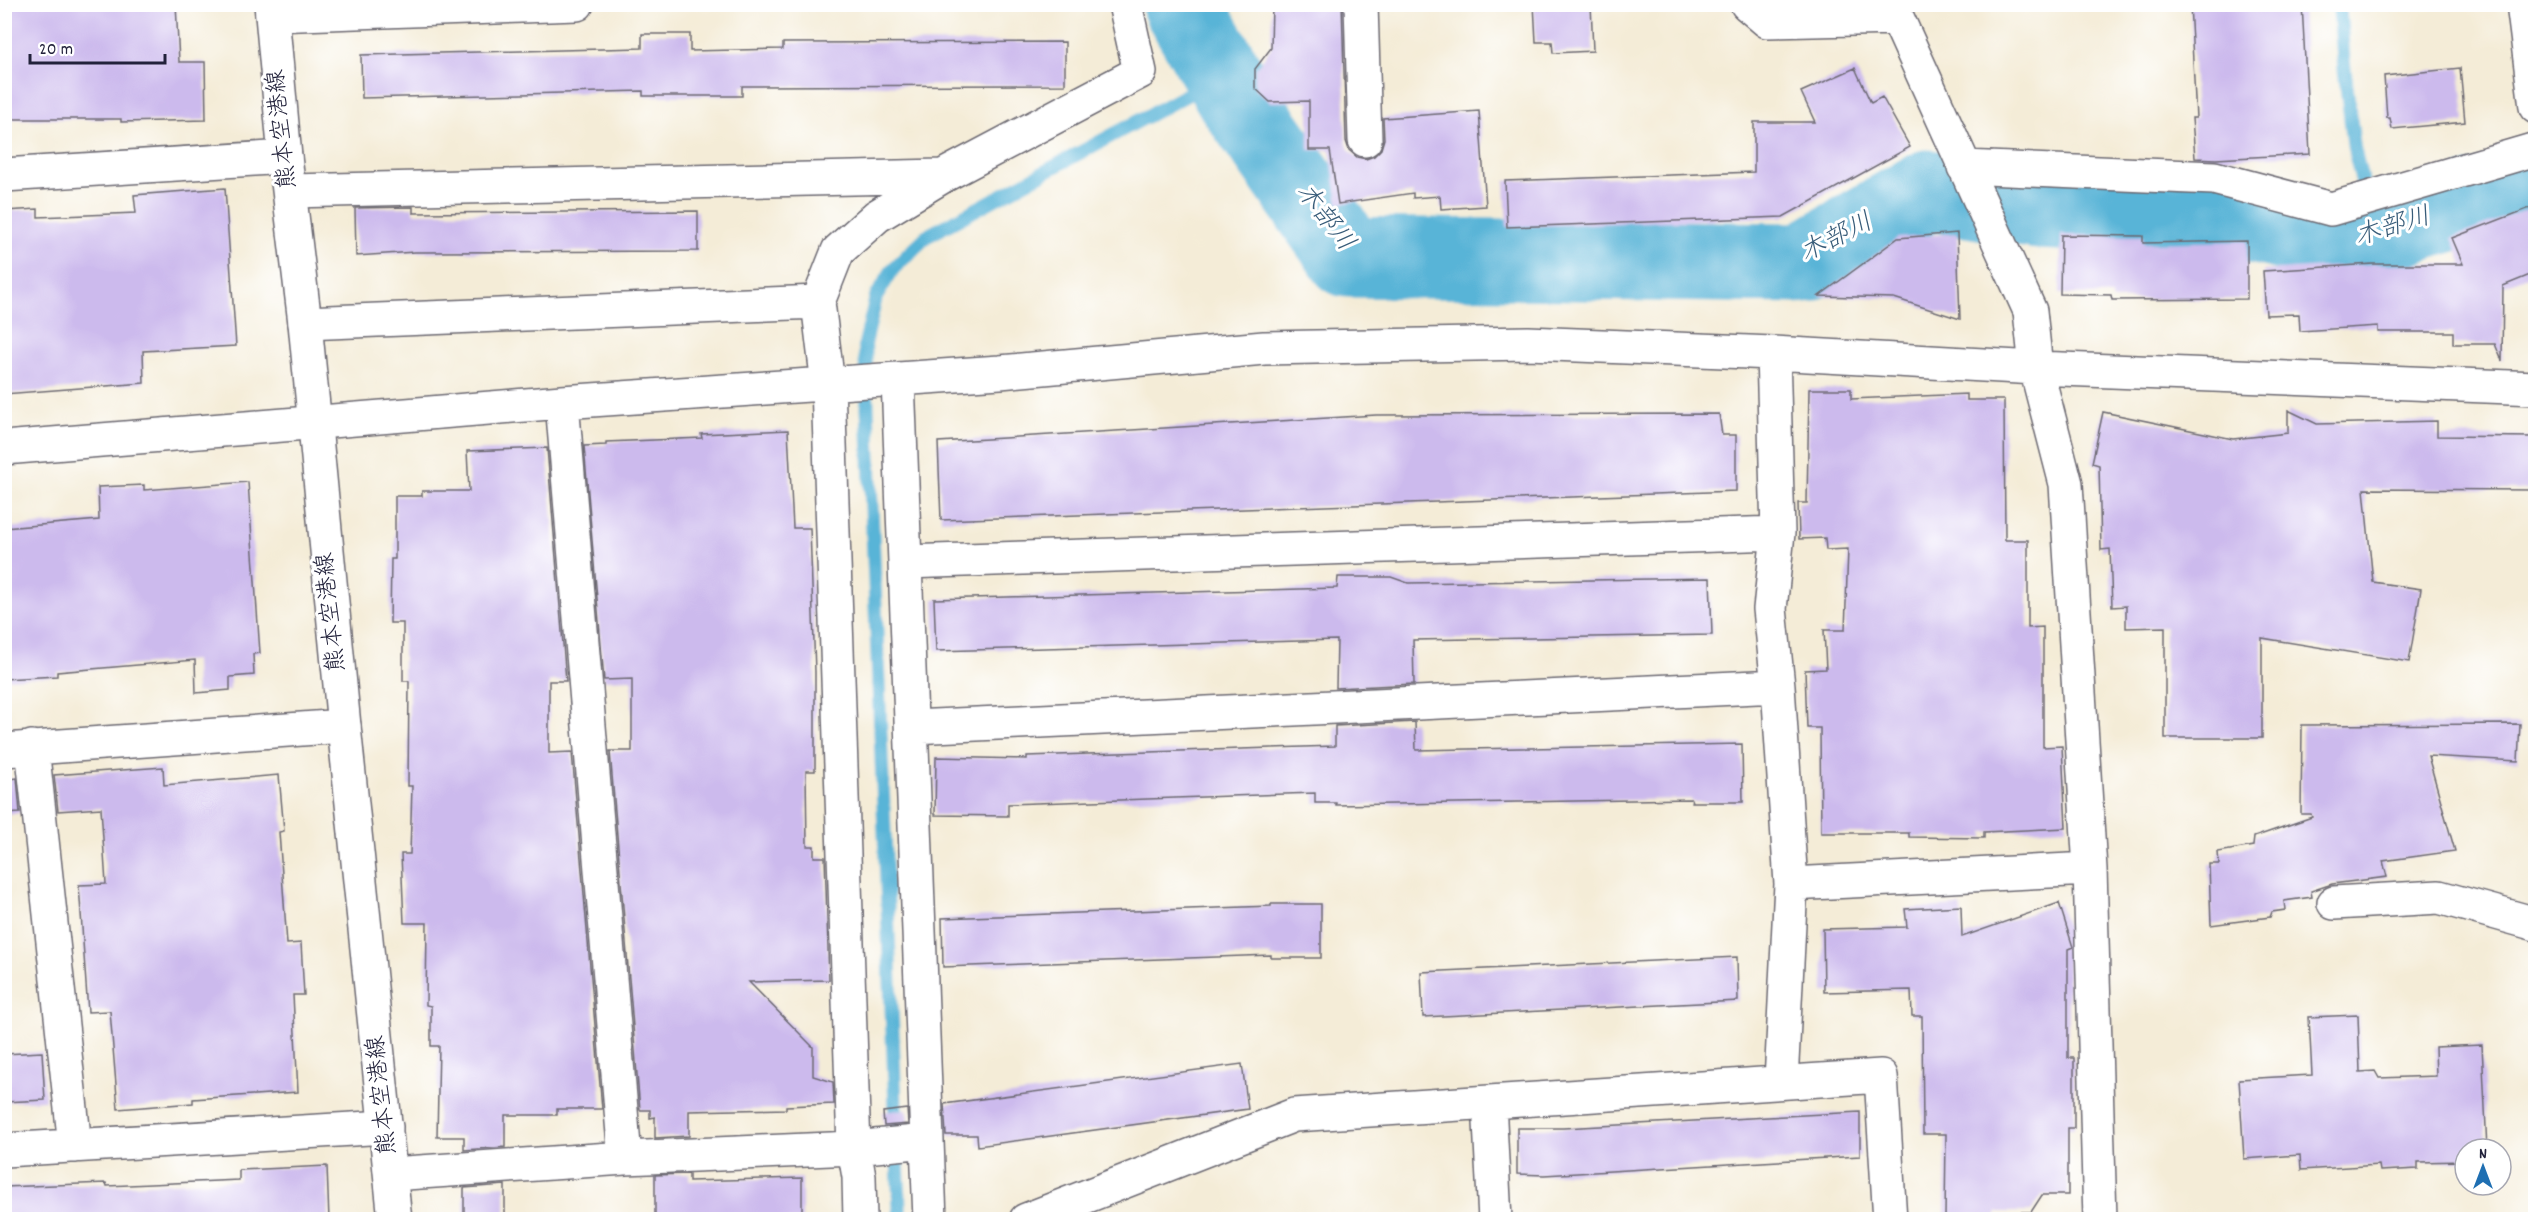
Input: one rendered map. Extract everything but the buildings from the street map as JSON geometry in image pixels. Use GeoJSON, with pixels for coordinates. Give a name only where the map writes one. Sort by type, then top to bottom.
{"type":"FeatureCollection","features":[{"type":"Feature","properties":{"kind":"street"},"geometry":{"type":"LineString","coordinates":[[271,10],[577,4]]}},
{"type":"Feature","properties":{"kind":"street"},"geometry":{"type":"LineString","coordinates":[[860,1220],[859,1178],[854,1148],[828,385],[818,302],[838,251],[878,216],[943,176],[1140,72],[1125,4]]}},
{"type":"Feature","properties":{"kind":"street"},"geometry":{"type":"LineString","coordinates":[[1361,4],[1365,140]]}},
{"type":"Feature","properties":{"kind":"street"},"geometry":{"type":"LineString","coordinates":[[1747,4],[1767,21],[1894,11],[2030,311],[2036,368],[2066,484],[2090,869],[2100,1220]]}},
{"type":"Feature","properties":{"kind":"street"},"geometry":{"type":"LineString","coordinates":[[2523,4],[2535,107]]}},
{"type":"Feature","properties":{"kind":"street","name":"熊本空港線"},"geometry":{"type":"LineString","coordinates":[[271,10],[285,157],[305,322],[313,424],[395,1220]]}},
{"type":"Feature","properties":{"kind":"street"},"geometry":{"type":"LineString","coordinates":[[1964,167],[2214,178],[2331,209],[2535,149]]}},
{"type":"Feature","properties":{"kind":"street"},"geometry":{"type":"LineString","coordinates":[[4,175],[285,157]]}},
{"type":"Feature","properties":{"kind":"street"},"geometry":{"type":"LineString","coordinates":[[290,191],[943,176]]}},
{"type":"Feature","properties":{"kind":"street"},"geometry":{"type":"LineString","coordinates":[[305,322],[818,302]]}},
{"type":"Feature","properties":{"kind":"street"},"geometry":{"type":"LineString","coordinates":[[4,448],[562,402],[898,380],[1264,348],[1528,344],[1773,353],[2036,368],[2535,388]]}},
{"type":"Feature","properties":{"kind":"street"},"geometry":{"type":"LineString","coordinates":[[1773,353],[1778,533],[1770,609],[1778,686],[1791,884],[1781,1082]]}},
{"type":"Feature","properties":{"kind":"street"},"geometry":{"type":"LineString","coordinates":[[898,380],[930,1220]]}},
{"type":"Feature","properties":{"kind":"street"},"geometry":{"type":"LineString","coordinates":[[562,402],[625,1158]]}},
{"type":"Feature","properties":{"kind":"street"},"geometry":{"type":"LineString","coordinates":[[905,562],[1778,533]]}},
{"type":"Feature","properties":{"kind":"street"},"geometry":{"type":"LineString","coordinates":[[912,727],[1778,686]]}},
{"type":"Feature","properties":{"kind":"street"},"geometry":{"type":"LineString","coordinates":[[75,1146],[18,748],[344,726]]}},
{"type":"Feature","properties":{"kind":"street"},"geometry":{"type":"LineString","coordinates":[[1791,884],[2090,869]]}},
{"type":"Feature","properties":{"kind":"street"},"geometry":{"type":"LineString","coordinates":[[2334,903],[2439,897],[2535,924]]}},
{"type":"Feature","properties":{"kind":"street"},"geometry":{"type":"LineString","coordinates":[[1026,1220],[1294,1114],[1881,1076],[1890,1220]]}},
{"type":"Feature","properties":{"kind":"street"},"geometry":{"type":"LineString","coordinates":[[1489,1102],[1495,1220]]}},
{"type":"Feature","properties":{"kind":"street"},"geometry":{"type":"LineString","coordinates":[[4,1150],[386,1127]]}},
{"type":"Feature","properties":{"kind":"street"},"geometry":{"type":"LineString","coordinates":[[391,1174],[625,1158],[854,1148],[927,1141]]}},
{"type":"Feature","properties":{"kind":"waterway","name":"木部川"},"geometry":{"type":"LineString","coordinates":[[1182,4],[1236,97],[1348,257],[1803,263],[1928,190],[2039,209],[2232,218],[2344,244],[2536,184]]}},
{"type":"Feature","properties":{"kind":"waterway"},"geometry":{"type":"LineString","coordinates":[[2339,4],[2354,148],[2375,235]]}},
{"type":"Feature","properties":{"kind":"waterway"},"geometry":{"type":"LineString","coordinates":[[900,1220],[865,344],[876,297],[893,269],[927,236],[1223,75]]}}]}
